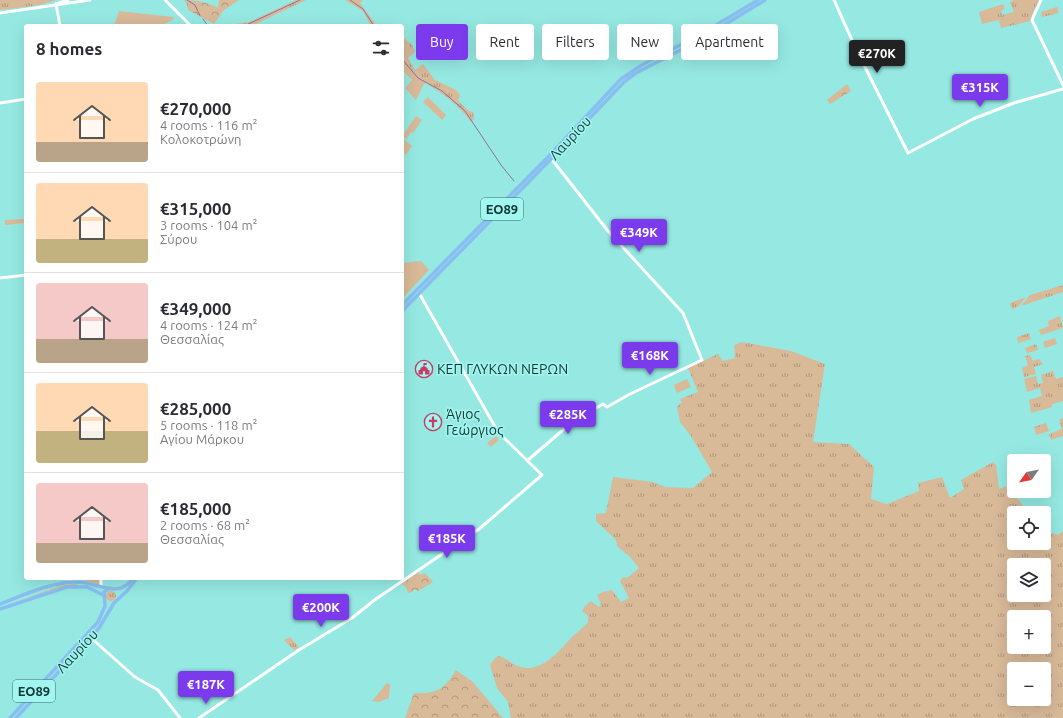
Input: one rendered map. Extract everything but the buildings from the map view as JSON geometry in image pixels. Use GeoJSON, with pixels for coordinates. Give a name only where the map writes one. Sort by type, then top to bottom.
{"type":"FeatureCollection","features":[{"type":"Feature","properties":{"kind":"main road","name":"Λαυρίου"},"geometry":{"type":"LineString","coordinates":[[551,157],[624,77],[758,0]]}},
{"type":"Feature","properties":{"kind":"main road","name":"Λαυρίου"},"geometry":{"type":"LineString","coordinates":[[404,303],[418,291],[624,82],[636,73],[698,41],[765,0]]}},
{"type":"Feature","properties":{"kind":"main road","name":"Λαυρίου"},"geometry":{"type":"LineString","coordinates":[[404,308],[418,291]]}},
{"type":"Feature","properties":{"kind":"main road"},"geometry":{"type":"LineString","coordinates":[[0,604],[68,582],[81,580],[115,590],[118,595],[118,599]]}},
{"type":"Feature","properties":{"kind":"main road"},"geometry":{"type":"LineString","coordinates":[[115,590],[125,587],[131,580]]}},
{"type":"Feature","properties":{"kind":"main road","name":"Λαυρίου"},"geometry":{"type":"LineString","coordinates":[[16,718],[102,624],[114,603],[128,591],[136,580]]}},
{"type":"Feature","properties":{"kind":"main road"},"geometry":{"type":"LineString","coordinates":[[0,609],[64,587],[83,586],[94,589],[103,595],[105,601],[109,604],[114,603]]}},
{"type":"Feature","properties":{"kind":"main road"},"geometry":{"type":"LineString","coordinates":[[103,595],[106,590],[110,588]]}},
{"type":"Feature","properties":{"kind":"main road","name":"Λαυρίου"},"geometry":{"type":"LineString","coordinates":[[10,718],[98,622],[105,608],[105,601]]}},
{"type":"Feature","properties":{"kind":"street"},"geometry":{"type":"LineString","coordinates":[[56,4],[68,0]]}},
{"type":"Feature","properties":{"kind":"street"},"geometry":{"type":"LineString","coordinates":[[0,13],[90,0]]}},
{"type":"Feature","properties":{"kind":"street"},"geometry":{"type":"LineString","coordinates":[[165,0],[189,24]]}},
{"type":"Feature","properties":{"kind":"street"},"geometry":{"type":"LineString","coordinates":[[834,0],[856,49],[908,153],[979,117],[1014,104],[1063,89]]}},
{"type":"Feature","properties":{"kind":"street"},"geometry":{"type":"LineString","coordinates":[[1041,0],[1032,20],[1063,85]]}},
{"type":"Feature","properties":{"kind":"street"},"geometry":{"type":"LineString","coordinates":[[56,4],[60,24]]}},
{"type":"Feature","properties":{"kind":"street"},"geometry":{"type":"LineString","coordinates":[[0,103],[24,99]]}},
{"type":"Feature","properties":{"kind":"street"},"geometry":{"type":"LineString","coordinates":[[528,460],[571,423],[702,360],[683,313],[608,231],[551,157]]}},
{"type":"Feature","properties":{"kind":"street"},"geometry":{"type":"LineString","coordinates":[[0,278],[24,275]]}},
{"type":"Feature","properties":{"kind":"street"},"geometry":{"type":"LineString","coordinates":[[404,580],[485,524],[542,475],[498,432],[418,291]]}},
{"type":"Feature","properties":{"kind":"street"},"geometry":{"type":"LineString","coordinates":[[68,582],[73,580]]}},
{"type":"Feature","properties":{"kind":"street"},"geometry":{"type":"LineString","coordinates":[[81,580],[83,586]]}},
{"type":"Feature","properties":{"kind":"street"},"geometry":{"type":"LineString","coordinates":[[101,580],[102,587]]}},
{"type":"Feature","properties":{"kind":"street"},"geometry":{"type":"LineString","coordinates":[[199,718],[303,647],[352,618],[404,580]]}},
{"type":"Feature","properties":{"kind":"street"},"geometry":{"type":"LineString","coordinates":[[90,637],[135,677],[158,690],[180,718]]}},
{"type":"Feature","properties":{"kind":"green space"},"geometry":{"type":"Polygon","coordinates":[[[0,0],[56,0],[40,5],[0,10],[0,0]]]}},
{"type":"Feature","properties":{"kind":"green space"},"geometry":{"type":"Polygon","coordinates":[[[184,0],[193,0],[210,4],[218,8],[219,0],[239,0],[224,10],[214,24],[188,10],[187,4],[184,0]]]}},
{"type":"Feature","properties":{"kind":"green space"},"geometry":{"type":"Polygon","coordinates":[[[296,0],[306,0],[256,24],[235,24],[249,22],[296,0]]]}},
{"type":"Feature","properties":{"kind":"green space"},"geometry":{"type":"Polygon","coordinates":[[[345,0],[363,0],[360,3],[376,24],[370,24],[363,11],[345,0]]]}},
{"type":"Feature","properties":{"kind":"green space"},"geometry":{"type":"Polygon","coordinates":[[[1014,0],[1039,0],[1030,21],[1001,28],[999,20],[982,24],[979,12],[1003,4],[1005,9],[1001,11],[1002,15],[1014,12],[1010,2],[1014,0]]]}},
{"type":"Feature","properties":{"kind":"green space"},"geometry":{"type":"Polygon","coordinates":[[[1057,7],[1059,13],[1042,17],[1041,12],[1057,7]]]}},
{"type":"Feature","properties":{"kind":"green space"},"geometry":{"type":"Polygon","coordinates":[[[119,11],[173,17],[174,19],[165,24],[115,24],[119,11]]]}},
{"type":"Feature","properties":{"kind":"green space"},"geometry":{"type":"Polygon","coordinates":[[[404,38],[412,45],[415,52],[408,58],[415,70],[423,64],[435,80],[456,90],[460,95],[458,101],[469,111],[473,112],[474,119],[471,122],[456,105],[426,83],[424,84],[415,77],[412,80],[404,72],[404,38]]]}},
{"type":"Feature","properties":{"kind":"green space"},"geometry":{"type":"Polygon","coordinates":[[[415,76],[424,84],[416,100],[405,88],[415,76]]]}},
{"type":"Feature","properties":{"kind":"green space"},"geometry":{"type":"Polygon","coordinates":[[[847,84],[851,91],[830,104],[827,100],[847,84]]]}},
{"type":"Feature","properties":{"kind":"green space"},"geometry":{"type":"Polygon","coordinates":[[[428,97],[446,115],[442,120],[423,102],[428,97]]]}},
{"type":"Feature","properties":{"kind":"green space"},"geometry":{"type":"Polygon","coordinates":[[[416,116],[422,120],[413,133],[411,132],[406,139],[404,138],[404,133],[416,116]]]}},
{"type":"Feature","properties":{"kind":"green space"},"geometry":{"type":"Polygon","coordinates":[[[404,140],[412,146],[406,155],[404,154],[404,140]]]}},
{"type":"Feature","properties":{"kind":"green space"},"geometry":{"type":"Polygon","coordinates":[[[24,219],[24,223],[5,225],[5,220],[24,219]]]}},
{"type":"Feature","properties":{"kind":"green space"},"geometry":{"type":"Polygon","coordinates":[[[421,261],[429,270],[404,297],[404,263],[421,261]]]}},
{"type":"Feature","properties":{"kind":"green space"},"geometry":{"type":"Polygon","coordinates":[[[1063,285],[1063,292],[1021,306],[1030,295],[1063,285]]]}},
{"type":"Feature","properties":{"kind":"green space"},"geometry":{"type":"Polygon","coordinates":[[[1026,297],[1018,307],[1012,309],[1010,303],[1026,297]]]}},
{"type":"Feature","properties":{"kind":"green space"},"geometry":{"type":"Polygon","coordinates":[[[1060,316],[1063,328],[1041,335],[1039,330],[1049,326],[1048,321],[1060,316]]]}},
{"type":"Feature","properties":{"kind":"green space"},"geometry":{"type":"Polygon","coordinates":[[[1029,333],[1031,339],[1018,343],[1017,337],[1029,333]]]}},
{"type":"Feature","properties":{"kind":"green space"},"geometry":{"type":"Polygon","coordinates":[[[1055,338],[1057,344],[1045,348],[1043,342],[1055,338]]]}},
{"type":"Feature","properties":{"kind":"green space"},"geometry":{"type":"Polygon","coordinates":[[[742,342],[791,351],[825,364],[813,442],[849,444],[874,467],[871,499],[887,504],[919,491],[918,483],[942,477],[950,498],[964,489],[961,480],[993,462],[996,465],[999,489],[1006,486],[1007,498],[1017,498],[1024,506],[1007,506],[1007,550],[1051,550],[1051,534],[1053,533],[1058,535],[1063,531],[1063,718],[511,718],[508,702],[497,688],[490,665],[495,658],[499,656],[521,667],[529,668],[543,664],[556,654],[588,622],[588,616],[582,611],[591,601],[599,607],[601,605],[597,595],[612,590],[621,602],[629,598],[620,581],[623,577],[627,578],[639,568],[630,557],[617,546],[616,540],[596,521],[596,514],[606,513],[613,477],[653,482],[665,487],[693,488],[712,472],[691,436],[680,422],[677,406],[682,403],[680,399],[698,392],[688,368],[718,354],[723,361],[735,358],[734,345],[742,342]]]}},
{"type":"Feature","properties":{"kind":"green space"},"geometry":{"type":"Polygon","coordinates":[[[1036,344],[1038,350],[1027,353],[1025,348],[1036,344]]]}},
{"type":"Feature","properties":{"kind":"green space"},"geometry":{"type":"Polygon","coordinates":[[[1030,355],[1033,361],[1039,359],[1043,364],[1034,367],[1036,374],[1024,377],[1022,368],[1028,365],[1025,356],[1030,355]]]}},
{"type":"Feature","properties":{"kind":"green space"},"geometry":{"type":"Polygon","coordinates":[[[1053,371],[1056,379],[1063,377],[1063,401],[1052,404],[1052,407],[1031,413],[1029,400],[1042,396],[1040,388],[1027,392],[1024,379],[1036,376],[1038,384],[1043,383],[1041,375],[1053,371]]]}},
{"type":"Feature","properties":{"kind":"green space"},"geometry":{"type":"Polygon","coordinates":[[[687,379],[691,387],[677,393],[674,385],[687,379]]]}},
{"type":"Feature","properties":{"kind":"green space"},"geometry":{"type":"Polygon","coordinates":[[[1063,418],[1063,436],[1051,440],[1049,434],[1062,429],[1059,420],[1063,418]]]}},
{"type":"Feature","properties":{"kind":"green space"},"geometry":{"type":"Polygon","coordinates":[[[1046,423],[1049,431],[1036,435],[1034,427],[1046,423]]]}},
{"type":"Feature","properties":{"kind":"green space"},"geometry":{"type":"Polygon","coordinates":[[[496,436],[499,440],[491,447],[487,443],[496,436]]]}},
{"type":"Feature","properties":{"kind":"green space"},"geometry":{"type":"Polygon","coordinates":[[[418,572],[420,575],[425,573],[433,582],[418,591],[414,589],[412,592],[408,593],[406,587],[401,584],[418,572]]]}},
{"type":"Feature","properties":{"kind":"green space"},"geometry":{"type":"Polygon","coordinates":[[[83,580],[99,580],[99,584],[83,580]]]}},
{"type":"Feature","properties":{"kind":"green space"},"geometry":{"type":"Polygon","coordinates":[[[71,584],[79,585],[60,587],[0,608],[59,586],[71,584]]]}},
{"type":"Feature","properties":{"kind":"green space"},"geometry":{"type":"Polygon","coordinates":[[[109,591],[113,591],[115,592],[115,600],[109,601],[106,598],[106,594],[109,591]]]}},
{"type":"Feature","properties":{"kind":"green space"},"geometry":{"type":"Polygon","coordinates":[[[290,637],[299,647],[294,650],[284,640],[290,637]]]}},
{"type":"Feature","properties":{"kind":"green space"},"geometry":{"type":"Polygon","coordinates":[[[456,670],[473,682],[503,718],[405,718],[414,693],[429,693],[439,689],[448,682],[456,670]]]}},
{"type":"Feature","properties":{"kind":"green space"},"geometry":{"type":"Polygon","coordinates":[[[387,683],[390,684],[389,698],[379,702],[372,701],[387,683]]]}},
{"type":"Feature","properties":{"kind":"waterway"},"geometry":{"type":"LineString","coordinates":[[187,0],[195,5],[200,16]]}},
{"type":"Feature","properties":{"kind":"waterway"},"geometry":{"type":"LineString","coordinates":[[248,24],[300,0]]}},
{"type":"Feature","properties":{"kind":"waterway"},"geometry":{"type":"LineString","coordinates":[[350,0],[363,9],[373,24]]}},
{"type":"Feature","properties":{"kind":"waterway"},"geometry":{"type":"LineString","coordinates":[[203,19],[207,24]]}},
{"type":"Feature","properties":{"kind":"waterway"},"geometry":{"type":"LineString","coordinates":[[404,61],[418,78],[442,91],[465,111],[501,165],[514,181]]}},
{"type":"Feature","properties":{"kind":"place","name":"ΚΕΠ ΓΛΥΚΩΝ ΝΕΡΩΝ"},"geometry":{"type":"Point","coordinates":[424,369]}},
{"type":"Feature","properties":{"kind":"place","name":"Άγιος Γεώργιος"},"geometry":{"type":"Point","coordinates":[433,422]}}]}
